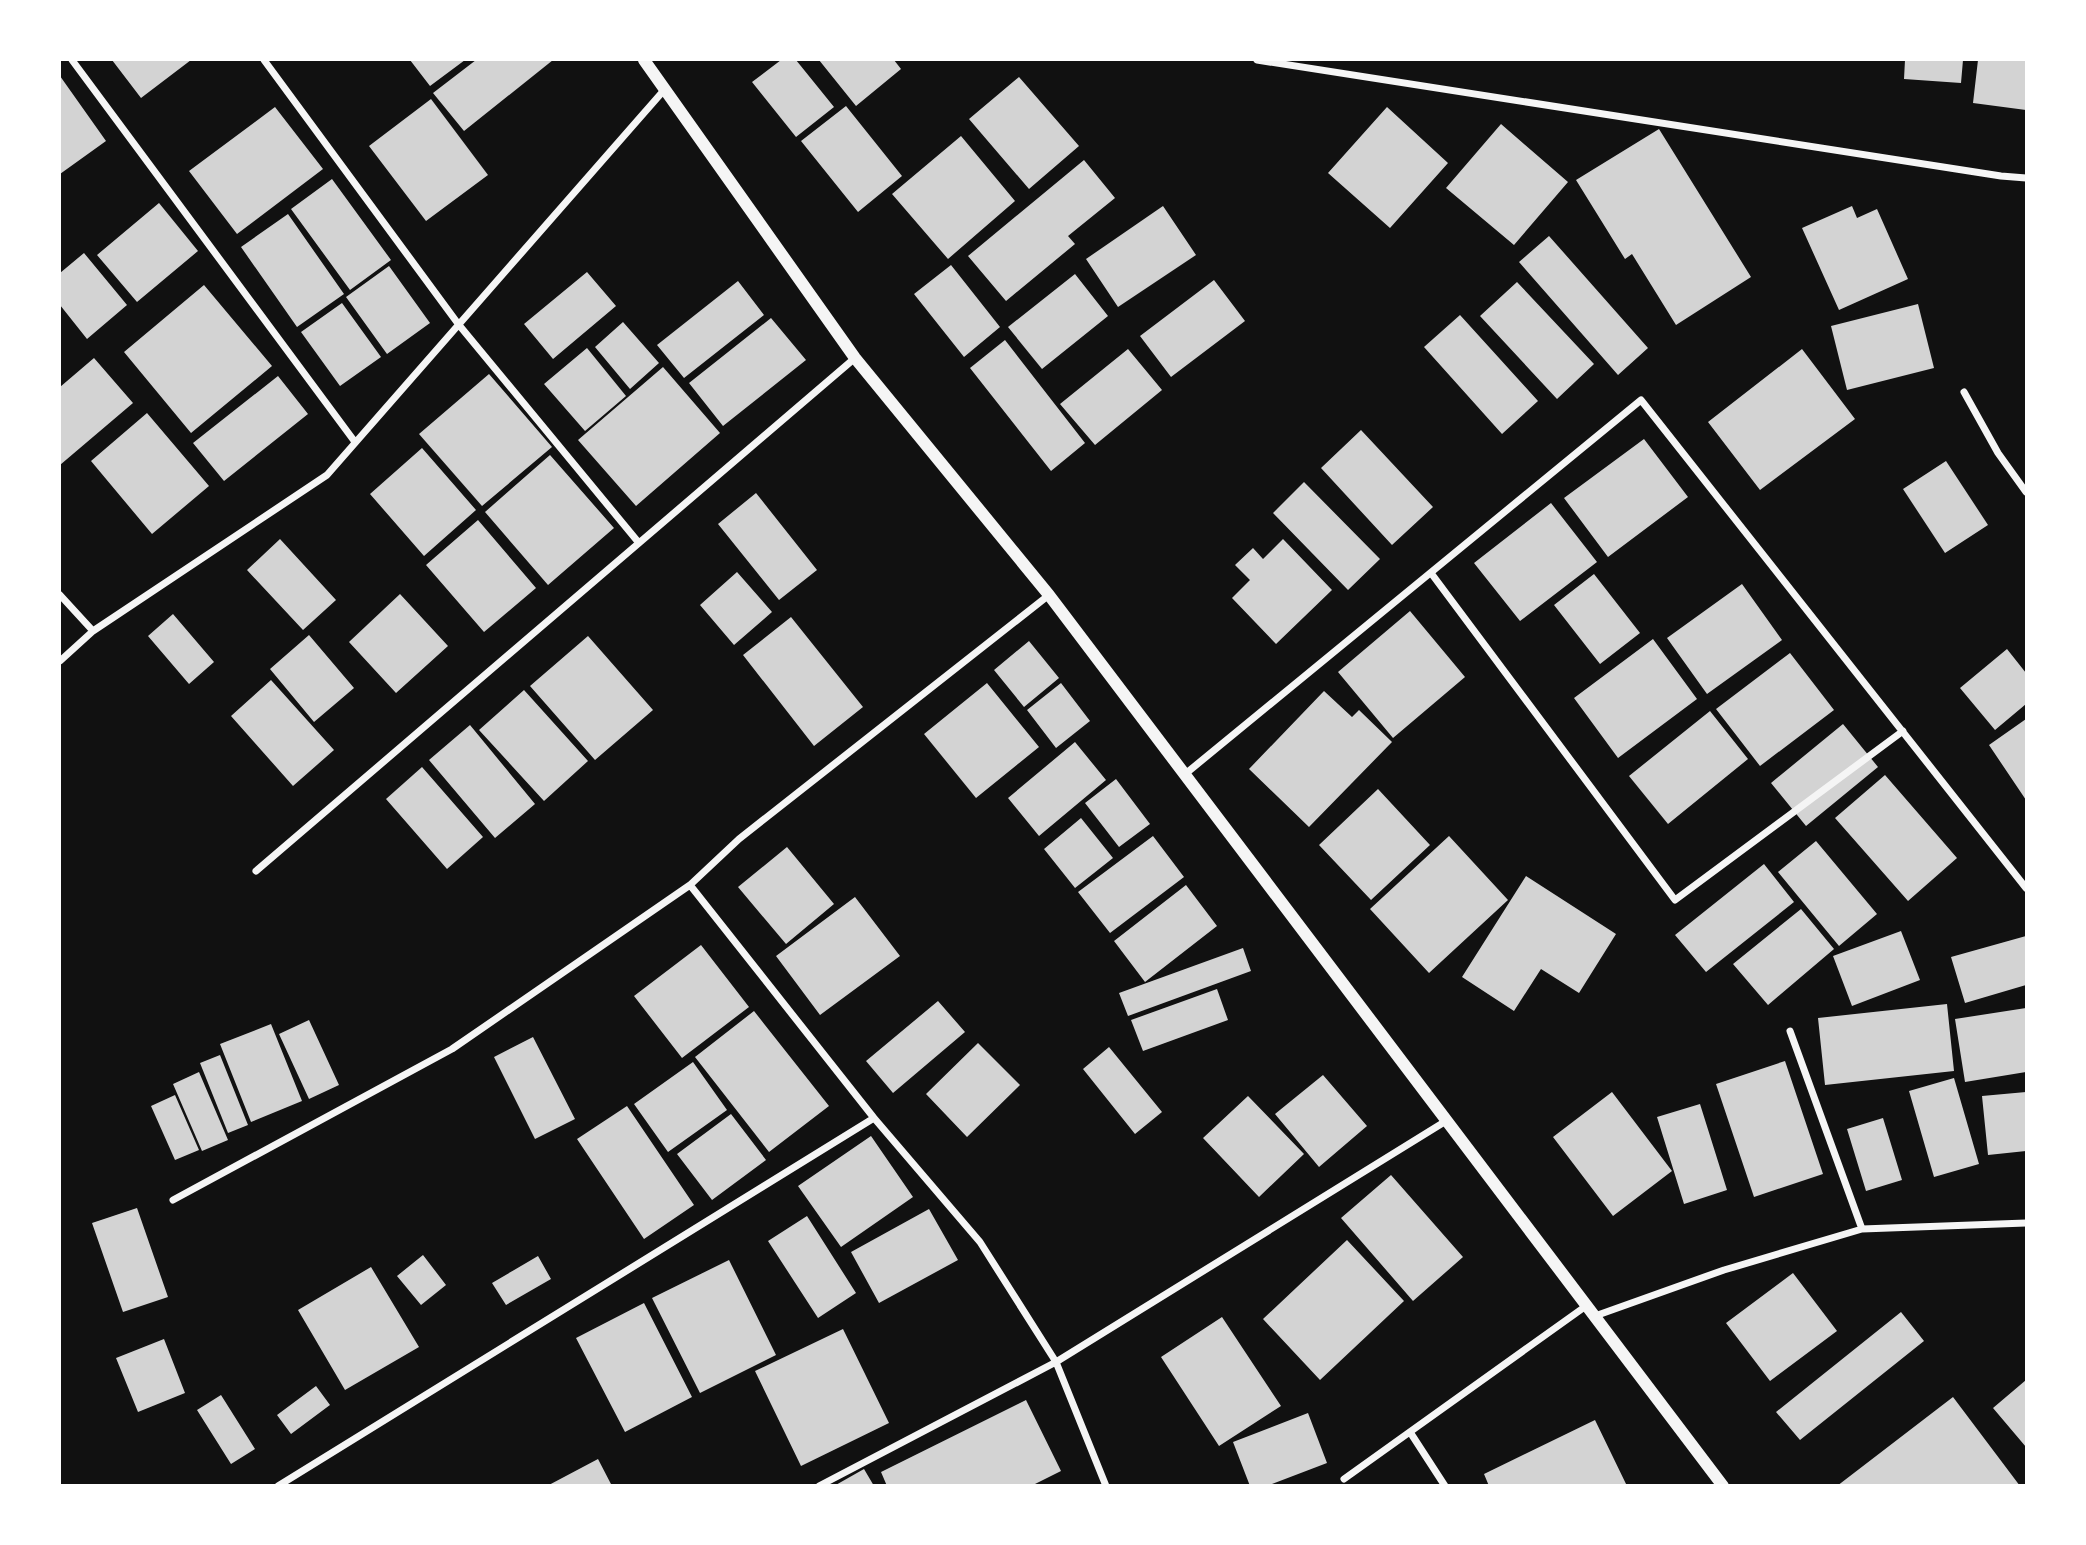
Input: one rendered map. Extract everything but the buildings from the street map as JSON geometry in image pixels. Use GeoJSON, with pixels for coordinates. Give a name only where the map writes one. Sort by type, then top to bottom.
{"type":"FeatureCollection","features":[{"type":"Feature","properties":{"kind":"street"},"geometry":{"type":"LineString","coordinates":[[72,60],[355,442]]}},
{"type":"Feature","properties":{"kind":"street"},"geometry":{"type":"LineString","coordinates":[[264,60],[460,325],[639,543]]}},
{"type":"Feature","properties":{"kind":"street"},"geometry":{"type":"LineString","coordinates":[[644,60],[855,358],[1049,595],[1723,1486]]}},
{"type":"Feature","properties":{"kind":"street"},"geometry":{"type":"LineString","coordinates":[[1257,60],[2026,178]]}},
{"type":"Feature","properties":{"kind":"street"},"geometry":{"type":"LineString","coordinates":[[60,660],[93,631],[327,475],[666,88]]}},
{"type":"Feature","properties":{"kind":"street"},"geometry":{"type":"LineString","coordinates":[[256,871],[855,358]]}},
{"type":"Feature","properties":{"kind":"street"},"geometry":{"type":"LineString","coordinates":[[1964,392],[1998,453],[2026,492]]}},
{"type":"Feature","properties":{"kind":"street"},"geometry":{"type":"LineString","coordinates":[[1184,775],[1641,400],[2026,888]]}},
{"type":"Feature","properties":{"kind":"street"},"geometry":{"type":"LineString","coordinates":[[1431,573],[1675,900],[1903,731]]}},
{"type":"Feature","properties":{"kind":"street"},"geometry":{"type":"LineString","coordinates":[[60,595],[93,631]]}},
{"type":"Feature","properties":{"kind":"street"},"geometry":{"type":"LineString","coordinates":[[173,1200],[452,1049],[690,885],[739,839],[1049,595]]}},
{"type":"Feature","properties":{"kind":"street"},"geometry":{"type":"LineString","coordinates":[[690,885],[874,1118],[980,1242],[1056,1362],[1105,1486]]}},
{"type":"Feature","properties":{"kind":"street"},"geometry":{"type":"LineString","coordinates":[[1790,1031],[1862,1229]]}},
{"type":"Feature","properties":{"kind":"street"},"geometry":{"type":"LineString","coordinates":[[278,1486],[874,1118]]}},
{"type":"Feature","properties":{"kind":"street"},"geometry":{"type":"LineString","coordinates":[[819,1486],[1056,1362],[1446,1121]]}},
{"type":"Feature","properties":{"kind":"street"},"geometry":{"type":"LineString","coordinates":[[1344,1479],[1590,1311],[1862,1229],[2026,1223]]}},
{"type":"Feature","properties":{"kind":"street"},"geometry":{"type":"LineString","coordinates":[[1410,1432],[1445,1486]]}}]}
